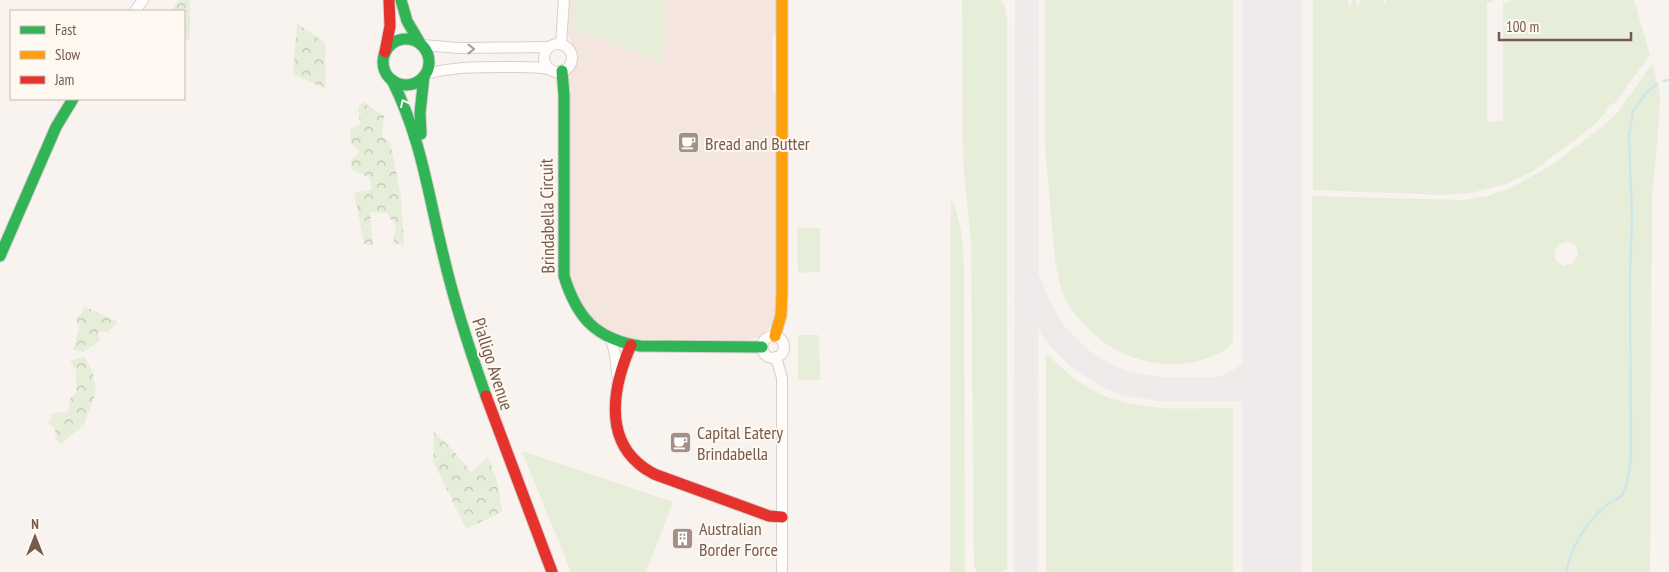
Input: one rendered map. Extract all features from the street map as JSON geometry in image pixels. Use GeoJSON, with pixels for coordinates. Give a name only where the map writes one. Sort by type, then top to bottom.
{"type":"FeatureCollection","features":[{"type":"Feature","properties":{"kind":"street"},"geometry":{"type":"LineString","coordinates":[[389,0],[390,26],[384,58],[385,70],[392,80],[400,84],[409,85],[417,82],[425,75],[446,68],[535,67],[558,72],[568,67],[572,57],[568,47],[554,44],[548,48],[544,57],[545,63],[550,69]]}},
{"type":"Feature","properties":{"kind":"street"},"geometry":{"type":"LineString","coordinates":[[401,0],[405,15],[428,54],[429,59],[425,75]]}},
{"type":"Feature","properties":{"kind":"street"},"geometry":{"type":"LineString","coordinates":[[561,44],[564,0]]}},
{"type":"Feature","properties":{"kind":"street"},"geometry":{"type":"LineString","coordinates":[[775,336],[781,315],[782,291],[782,0]]}},
{"type":"Feature","properties":{"kind":"street"},"geometry":{"type":"LineString","coordinates":[[385,52],[390,45],[398,40],[412,40],[421,44],[459,48],[548,48]]}},
{"type":"Feature","properties":{"kind":"street","name":"Brindabella Circuit"},"geometry":{"type":"LineString","coordinates":[[562,71],[564,95],[564,276],[570,298],[577,310],[594,328],[611,339],[631,345],[762,347]]}},
{"type":"Feature","properties":{"kind":"street","name":"Pialligo Avenue"},"geometry":{"type":"LineString","coordinates":[[422,160],[420,113],[425,75]]}},
{"type":"Feature","properties":{"kind":"street","name":"Pialligo Avenue"},"geometry":{"type":"LineString","coordinates":[[392,80],[406,106],[422,160],[449,280],[471,353],[499,436],[552,572]]}},
{"type":"Feature","properties":{"kind":"street"},"geometry":{"type":"LineString","coordinates":[[0,256],[56,127],[72,100]]}},
{"type":"Feature","properties":{"kind":"street"},"geometry":{"type":"LineString","coordinates":[[775,336],[782,341],[784,348],[776,357],[767,356],[762,347],[764,340],[775,336]]}},
{"type":"Feature","properties":{"kind":"street"},"geometry":{"type":"LineString","coordinates":[[611,339],[616,361],[617,380],[614,415],[617,432],[624,447],[642,466],[654,474],[769,516],[782,517]]}},
{"type":"Feature","properties":{"kind":"street"},"geometry":{"type":"LineString","coordinates":[[617,380],[631,345]]}},
{"type":"Feature","properties":{"kind":"street"},"geometry":{"type":"LineString","coordinates":[[776,357],[782,378],[782,572]]}},
{"type":"Feature","properties":{"kind":"shaded area"},"geometry":{"type":"Polygon","coordinates":[[[570,0],[777,0],[777,32],[773,35],[773,92],[777,94],[777,307],[771,326],[759,337],[748,340],[632,339],[618,336],[594,321],[579,302],[570,276],[568,76],[577,56],[568,34],[570,0]]]}},
{"type":"Feature","properties":{"kind":"green space"},"geometry":{"type":"Polygon","coordinates":[[[179,0],[190,0],[190,39],[185,41],[185,10],[172,10],[179,0]]]}},
{"type":"Feature","properties":{"kind":"green space"},"geometry":{"type":"Polygon","coordinates":[[[573,0],[663,0],[663,63],[573,29],[573,0]]]}},
{"type":"Feature","properties":{"kind":"green space"},"geometry":{"type":"Polygon","coordinates":[[[962,0],[1000,0],[1005,6],[1007,19],[1007,569],[1002,572],[978,572],[974,567],[971,242],[963,159],[962,0]]]}},
{"type":"Feature","properties":{"kind":"green space"},"geometry":{"type":"Polygon","coordinates":[[[1045,0],[1233,0],[1233,340],[1230,346],[1221,353],[1190,363],[1170,364],[1150,362],[1130,356],[1112,348],[1096,336],[1081,322],[1066,300],[1055,261],[1045,146],[1045,0]]]}},
{"type":"Feature","properties":{"kind":"green space"},"geometry":{"type":"Polygon","coordinates":[[[1313,0],[1348,0],[1348,5],[1351,7],[1352,0],[1356,0],[1356,5],[1359,6],[1360,0],[1384,0],[1383,2],[1386,4],[1386,0],[1493,0],[1493,2],[1487,3],[1487,122],[1503,121],[1503,2],[1507,3],[1510,0],[1634,0],[1650,55],[1615,103],[1609,105],[1600,119],[1534,171],[1506,184],[1471,193],[1446,195],[1313,190],[1313,0]]]}},
{"type":"Feature","properties":{"kind":"green space"},"geometry":{"type":"Polygon","coordinates":[[[297,23],[325,43],[326,89],[293,74],[297,23]]]}},
{"type":"Feature","properties":{"kind":"green space"},"geometry":{"type":"Polygon","coordinates":[[[1651,65],[1653,66],[1660,94],[1652,199],[1650,572],[1312,572],[1312,196],[1463,200],[1488,196],[1511,188],[1553,164],[1608,122],[1618,112],[1651,65]],[[1568,241],[1559,244],[1554,252],[1556,261],[1564,266],[1573,263],[1578,255],[1576,246],[1568,241]]]}},
{"type":"Feature","properties":{"kind":"green space"},"geometry":{"type":"Polygon","coordinates":[[[363,102],[384,116],[382,137],[390,142],[401,197],[404,245],[393,244],[396,225],[386,213],[370,212],[373,246],[364,244],[354,192],[372,190],[370,178],[351,169],[351,160],[360,151],[351,144],[350,130],[360,124],[358,108],[363,102]]]}},
{"type":"Feature","properties":{"kind":"green space"},"geometry":{"type":"Polygon","coordinates":[[[951,202],[954,202],[962,235],[964,273],[965,572],[950,572],[951,202]]]}},
{"type":"Feature","properties":{"kind":"green space"},"geometry":{"type":"Polygon","coordinates":[[[797,228],[820,228],[820,272],[798,273],[797,228]]]}},
{"type":"Feature","properties":{"kind":"green space"},"geometry":{"type":"Polygon","coordinates":[[[84,306],[118,322],[108,332],[98,332],[100,341],[83,352],[73,350],[79,328],[76,318],[82,313],[84,306]]]}},
{"type":"Feature","properties":{"kind":"green space"},"geometry":{"type":"Polygon","coordinates":[[[798,335],[819,335],[820,380],[798,380],[798,335]]]}},
{"type":"Feature","properties":{"kind":"green space"},"geometry":{"type":"Polygon","coordinates":[[[1046,353],[1066,372],[1087,387],[1121,402],[1158,408],[1233,408],[1233,572],[1046,572],[1046,353]]]}},
{"type":"Feature","properties":{"kind":"green space"},"geometry":{"type":"Polygon","coordinates":[[[84,356],[93,373],[96,392],[84,425],[60,445],[56,439],[55,429],[48,422],[53,413],[68,412],[70,399],[76,392],[76,371],[70,361],[84,356]]]}},
{"type":"Feature","properties":{"kind":"green space"},"geometry":{"type":"Polygon","coordinates":[[[434,432],[452,449],[471,472],[488,457],[498,484],[502,512],[466,529],[433,461],[434,432]]]}},
{"type":"Feature","properties":{"kind":"green space"},"geometry":{"type":"Polygon","coordinates":[[[522,451],[673,502],[646,572],[571,572],[522,451]]]}},
{"type":"Feature","properties":{"kind":"waterway"},"geometry":{"type":"LineString","coordinates":[[1664,81],[1669,80]]}},
{"type":"Feature","properties":{"kind":"waterway"},"geometry":{"type":"LineString","coordinates":[[1566,572],[1571,554],[1584,530],[1603,508],[1622,495],[1626,487],[1631,456],[1630,279],[1632,217],[1629,135],[1633,111],[1645,94],[1657,84]]}},
{"type":"Feature","properties":{"kind":"taxiway"},"geometry":{"type":"LineString","coordinates":[[1026,572],[1027,0]]}},
{"type":"Feature","properties":{"kind":"taxiway"},"geometry":{"type":"LineString","coordinates":[[1030,283],[1038,305],[1056,335],[1080,359],[1107,376],[1127,384],[1160,389],[1272,390]]}},
{"type":"Feature","properties":{"kind":"taxiway"},"geometry":{"type":"LineString","coordinates":[[1220,388],[1240,380],[1256,366],[1262,358],[1272,328]]}},
{"type":"Feature","properties":{"kind":"runway"},"geometry":{"type":"LineString","coordinates":[[1272,0],[1272,572]]}},
{"type":"Feature","properties":{"kind":"traffic: fast"},"geometry":{"type":"LineString","coordinates":[[401,0],[407,21],[420,43]]}},
{"type":"Feature","properties":{"kind":"traffic: fast"},"geometry":{"type":"LineString","coordinates":[[406,39],[419,43],[425,49],[429,62],[425,75],[419,81],[406,85],[393,81],[387,75],[383,62],[387,49],[393,43],[406,39]]}},
{"type":"Feature","properties":{"kind":"traffic: fast"},"geometry":{"type":"LineString","coordinates":[[562,71],[564,95],[564,276],[569,291],[582,315],[600,332],[611,338],[640,346],[762,347]]}},
{"type":"Feature","properties":{"kind":"traffic: fast"},"geometry":{"type":"LineString","coordinates":[[421,134],[420,113],[424,76]]}},
{"type":"Feature","properties":{"kind":"traffic: fast"},"geometry":{"type":"LineString","coordinates":[[392,80],[411,124],[453,293],[486,396]]}},
{"type":"Feature","properties":{"kind":"traffic: fast"},"geometry":{"type":"LineString","coordinates":[[0,256],[56,127],[72,100]]}},
{"type":"Feature","properties":{"kind":"traffic: slow"},"geometry":{"type":"LineString","coordinates":[[775,336],[781,315],[782,291],[782,0]]}},
{"type":"Feature","properties":{"kind":"traffic: jam"},"geometry":{"type":"LineString","coordinates":[[385,52],[390,26],[389,0]]}},
{"type":"Feature","properties":{"kind":"traffic: jam"},"geometry":{"type":"LineString","coordinates":[[631,345],[620,374],[615,406],[616,422],[620,437],[627,451],[640,465],[654,474],[769,516],[782,517]]}},
{"type":"Feature","properties":{"kind":"traffic: jam"},"geometry":{"type":"LineString","coordinates":[[486,396],[552,572]]}},
{"type":"Feature","properties":{"kind":"place","name":"Bread and Butter"},"geometry":{"type":"Point","coordinates":[689,143]}},
{"type":"Feature","properties":{"kind":"place","name":"Capital Eatery Brindabella"},"geometry":{"type":"Point","coordinates":[681,442]}},
{"type":"Feature","properties":{"kind":"place","name":"Australian Border Force"},"geometry":{"type":"Point","coordinates":[683,538]}}]}
